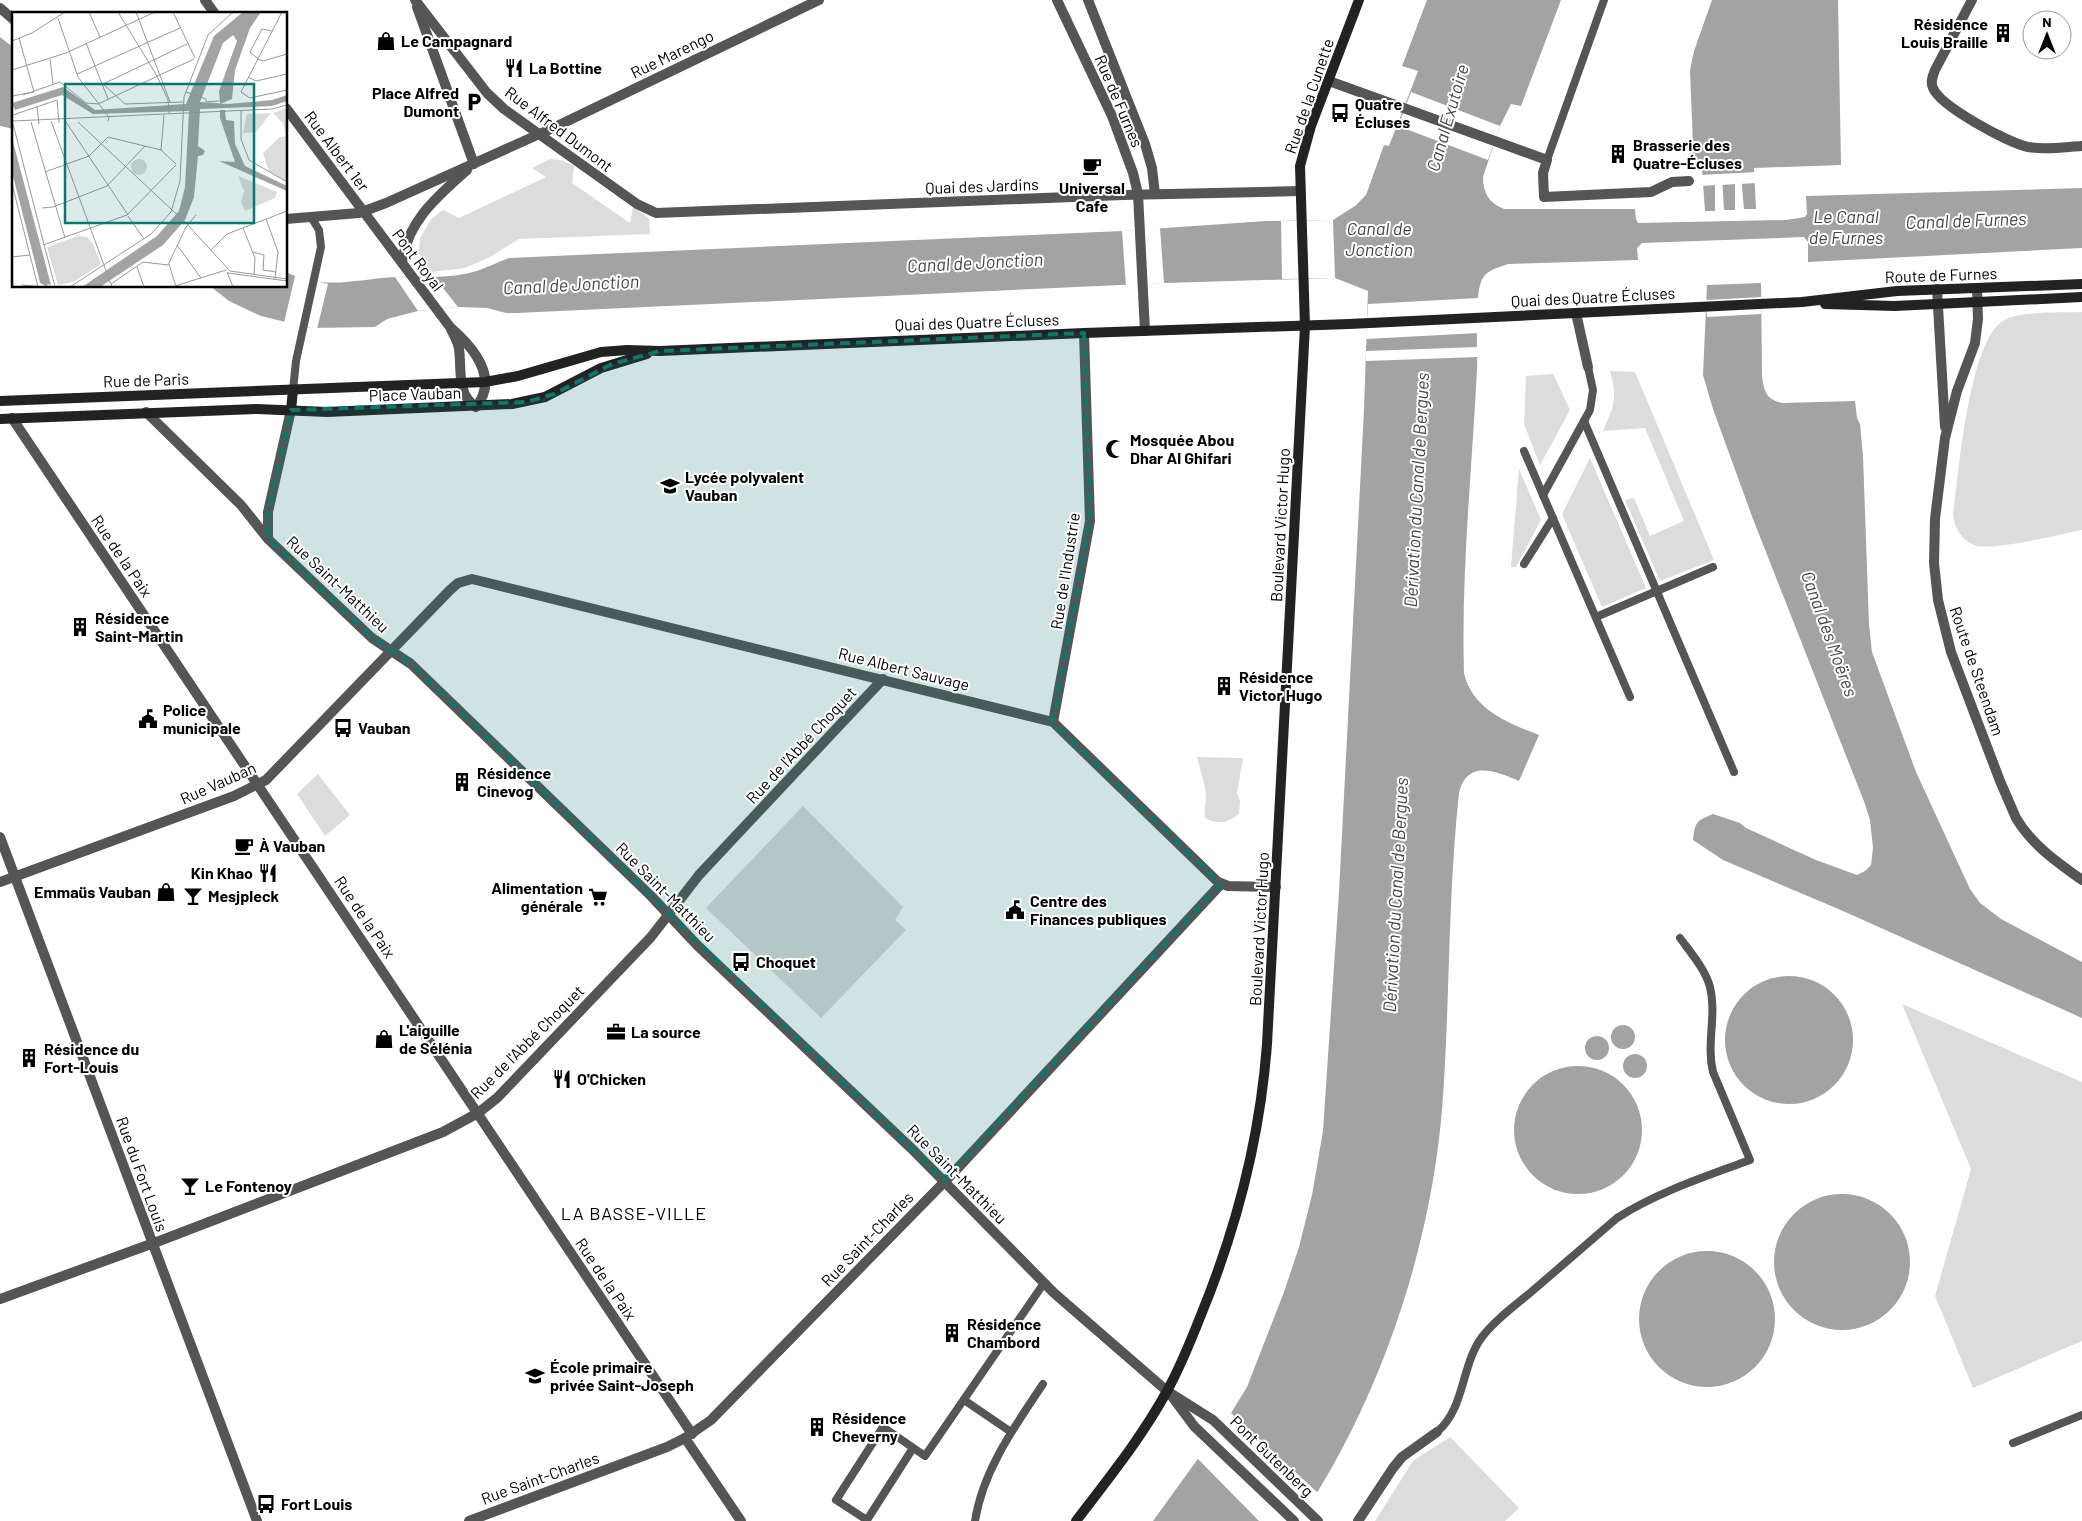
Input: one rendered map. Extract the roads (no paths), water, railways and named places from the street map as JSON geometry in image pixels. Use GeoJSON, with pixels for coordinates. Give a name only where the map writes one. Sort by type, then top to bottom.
{"type":"FeatureCollection","features":[{"type":"Feature","properties":{"kind":"main road","name":"Rue de la Cunette"},"geometry":{"type":"LineString","coordinates":[[1305,295],[1300,166],[1303,151],[1328,81],[1360,0]]}},
{"type":"Feature","properties":{"kind":"main road","name":"Route de Furnes"},"geometry":{"type":"LineString","coordinates":[[1762,304],[1802,302],[1869,293],[2082,284]]}},
{"type":"Feature","properties":{"kind":"main road","name":"Boulevard Victor Hugo"},"geometry":{"type":"LineString","coordinates":[[1076,1521],[1128,1451],[1167,1390],[1182,1361],[1214,1283],[1236,1219],[1248,1179],[1257,1134],[1266,1067],[1305,326],[1305,295]]}},
{"type":"Feature","properties":{"kind":"main road","name":"Route de Furnes"},"geometry":{"type":"LineString","coordinates":[[1802,302],[1862,306],[2082,297]]}},
{"type":"Feature","properties":{"kind":"main road","name":"Quai des Quatre Écluses"},"geometry":{"type":"LineString","coordinates":[[607,351],[660,351],[1084,333],[1305,326],[1762,304]]}},
{"type":"Feature","properties":{"kind":"main road","name":"Place Vauban"},"geometry":{"type":"LineString","coordinates":[[293,390],[485,382],[518,376],[607,351]]}},
{"type":"Feature","properties":{"kind":"main road","name":"Place Vauban"},"geometry":{"type":"LineString","coordinates":[[291,410],[327,412],[476,407],[536,400],[554,394],[601,368],[660,351]]}},
{"type":"Feature","properties":{"kind":"main road","name":"Rue de Paris"},"geometry":{"type":"LineString","coordinates":[[0,400],[293,390]]}},
{"type":"Feature","properties":{"kind":"main road"},"geometry":{"type":"LineString","coordinates":[[291,410],[293,390]]}},
{"type":"Feature","properties":{"kind":"main road","name":"Rue de Paris"},"geometry":{"type":"LineString","coordinates":[[0,419],[146,412],[291,410]]}},
{"type":"Feature","properties":{"kind":"street"},"geometry":{"type":"LineString","coordinates":[[205,0],[214,12]]}},
{"type":"Feature","properties":{"kind":"street","name":"Rue Alfred Dumont"},"geometry":{"type":"LineString","coordinates":[[415,0],[488,93],[504,109],[644,208],[664,214]]}},
{"type":"Feature","properties":{"kind":"street","name":"Rue Alfred Dumont"},"geometry":{"type":"LineString","coordinates":[[415,0],[474,164]]}},
{"type":"Feature","properties":{"kind":"street","name":"Rue Marengo"},"geometry":{"type":"LineString","coordinates":[[288,219],[364,212],[474,164],[819,0]]}},
{"type":"Feature","properties":{"kind":"street","name":"Rue de Furnes"},"geometry":{"type":"LineString","coordinates":[[1057,0],[1112,116],[1133,173],[1138,194],[1140,218],[1145,331]]}},
{"type":"Feature","properties":{"kind":"street","name":"Rue de Furnes"},"geometry":{"type":"LineString","coordinates":[[1088,0],[1145,144],[1152,168],[1155,194]]}},
{"type":"Feature","properties":{"kind":"street"},"geometry":{"type":"LineString","coordinates":[[1972,0],[1935,70],[1932,87],[1939,97],[1957,111],[1994,132],[2029,147],[2082,146]]}},
{"type":"Feature","properties":{"kind":"street"},"geometry":{"type":"LineString","coordinates":[[0,8],[12,18]]}},
{"type":"Feature","properties":{"kind":"street"},"geometry":{"type":"LineString","coordinates":[[1328,81],[1386,104],[1547,160],[1543,173],[1544,197],[1651,192],[1672,182],[1689,181]]}},
{"type":"Feature","properties":{"kind":"street","name":"Rue Albert 1er"},"geometry":{"type":"LineString","coordinates":[[288,111],[364,212]]}},
{"type":"Feature","properties":{"kind":"street"},"geometry":{"type":"LineString","coordinates":[[402,263],[407,239],[426,208],[474,164]]}},
{"type":"Feature","properties":{"kind":"street","name":"Quai des Jardins"},"geometry":{"type":"LineString","coordinates":[[664,214],[1138,194],[1300,191]]}},
{"type":"Feature","properties":{"kind":"street","name":"Pont Royal"},"geometry":{"type":"LineString","coordinates":[[364,212],[450,327],[468,343],[478,356],[485,382]]}},
{"type":"Feature","properties":{"kind":"street","name":"Route de Steendam"},"geometry":{"type":"LineString","coordinates":[[1977,288],[1978,319],[1976,343],[1957,391],[1945,438],[1935,519],[1934,550],[1938,600],[1951,652],[2016,818],[2037,846],[2082,880]]}},
{"type":"Feature","properties":{"kind":"street","name":"Route de Steendam"},"geometry":{"type":"LineString","coordinates":[[1938,289],[1945,438]]}},
{"type":"Feature","properties":{"kind":"street"},"geometry":{"type":"LineString","coordinates":[[1576,313],[1588,367]]}},
{"type":"Feature","properties":{"kind":"street","name":"Pont Royal"},"geometry":{"type":"LineString","coordinates":[[450,327],[459,347],[461,384],[465,396],[476,407]]}},
{"type":"Feature","properties":{"kind":"street","name":"Rue de l'Industrie"},"geometry":{"type":"LineString","coordinates":[[1053,722],[1090,521],[1084,333]]}},
{"type":"Feature","properties":{"kind":"street"},"geometry":{"type":"LineString","coordinates":[[476,407],[484,392],[485,382]]}},
{"type":"Feature","properties":{"kind":"street"},"geometry":{"type":"LineString","coordinates":[[268,539],[268,512],[291,410]]}},
{"type":"Feature","properties":{"kind":"street","name":"Rue Saint-Matthieu"},"geometry":{"type":"LineString","coordinates":[[146,412],[242,504],[268,539],[372,638],[411,664],[668,914],[710,958],[944,1181],[1044,1282],[1167,1390],[1203,1413]]}},
{"type":"Feature","properties":{"kind":"street","name":"Rue de la Paix"},"geometry":{"type":"LineString","coordinates":[[12,418],[478,1113],[688,1436],[741,1521]]}},
{"type":"Feature","properties":{"kind":"street","name":"Rue Albert Sauvage"},"geometry":{"type":"LineString","coordinates":[[467,580],[488,582],[1053,722]]}},
{"type":"Feature","properties":{"kind":"street","name":"Rue Vauban"},"geometry":{"type":"LineString","coordinates":[[0,882],[224,800],[258,784],[274,772],[450,590],[458,583],[467,580]]}},
{"type":"Feature","properties":{"kind":"street","name":"Rue de l'Abbé Choquet"},"geometry":{"type":"LineString","coordinates":[[0,1299],[152,1244],[443,1132],[478,1113],[504,1091],[651,937],[698,875],[883,680]]}},
{"type":"Feature","properties":{"kind":"street"},"geometry":{"type":"LineString","coordinates":[[1053,722],[1188,855],[1221,884],[1276,887]]}},
{"type":"Feature","properties":{"kind":"street","name":"Rue du Fort Louis"},"geometry":{"type":"LineString","coordinates":[[0,838],[257,1521]]}},
{"type":"Feature","properties":{"kind":"street","name":"Rue Saint-Charles"},"geometry":{"type":"LineString","coordinates":[[469,1521],[667,1447],[688,1436],[722,1410],[944,1181],[1221,884]]}},
{"type":"Feature","properties":{"kind":"street","name":"Rue Saint-Matthieu"},"geometry":{"type":"LineString","coordinates":[[1167,1390],[1194,1426]]}},
{"type":"Feature","properties":{"kind":"street","name":"Pont Gutenberg"},"geometry":{"type":"LineString","coordinates":[[1203,1413],[1318,1521]]}},
{"type":"Feature","properties":{"kind":"street","name":"Pont Gutenberg"},"geometry":{"type":"LineString","coordinates":[[1194,1426],[1294,1521]]}},
{"type":"Feature","properties":{"kind":"street"},"geometry":{"type":"LineString","coordinates":[[1358,1521],[1402,1457],[1437,1432]]}},
{"type":"Feature","properties":{"kind":"lane"},"geometry":{"type":"LineString","coordinates":[[1547,160],[1604,0]]}},
{"type":"Feature","properties":{"kind":"lane"},"geometry":{"type":"LineString","coordinates":[[293,390],[300,344],[319,262],[320,234],[311,217]]}},
{"type":"Feature","properties":{"kind":"lane"},"geometry":{"type":"LineString","coordinates":[[1543,495],[1590,410],[1593,398],[1588,367]]}},
{"type":"Feature","properties":{"kind":"lane"},"geometry":{"type":"LineString","coordinates":[[1584,421],[1734,772]]}},
{"type":"Feature","properties":{"kind":"lane"},"geometry":{"type":"LineString","coordinates":[[1524,451],[1630,697]]}},
{"type":"Feature","properties":{"kind":"lane"},"geometry":{"type":"LineString","coordinates":[[1524,564],[1553,518]]}},
{"type":"Feature","properties":{"kind":"lane"},"geometry":{"type":"LineString","coordinates":[[1596,617],[1713,567]]}},
{"type":"Feature","properties":{"kind":"lane"},"geometry":{"type":"LineString","coordinates":[[1437,1432],[1444,1426],[1453,1411],[1476,1345],[1496,1322],[1616,1218],[1658,1194],[1750,1160],[1710,1061],[1712,1006],[1710,988],[1706,977],[1680,938]]}},
{"type":"Feature","properties":{"kind":"lane"},"geometry":{"type":"LineString","coordinates":[[913,1448],[867,1520],[836,1500],[883,1427],[926,1456],[1044,1282]]}},
{"type":"Feature","properties":{"kind":"lane"},"geometry":{"type":"LineString","coordinates":[[975,1521],[986,1483],[1011,1432],[1043,1384]]}},
{"type":"Feature","properties":{"kind":"lane"},"geometry":{"type":"LineString","coordinates":[[964,1400],[1011,1432]]}},
{"type":"Feature","properties":{"kind":"lane"},"geometry":{"type":"LineString","coordinates":[[2013,1443],[2082,1414]]}},
{"type":"Feature","properties":{"kind":"water"},"geometry":{"type":"Polygon","coordinates":[[[1427,0],[1561,0],[1521,106],[1511,104],[1500,126],[1483,177],[1484,188],[1488,197],[1494,204],[1504,209],[1635,209],[1638,223],[1786,220],[1805,217],[1807,214],[1806,196],[2082,188],[2082,248],[1808,262],[1808,242],[1804,237],[1642,243],[1637,248],[1638,260],[1508,264],[1492,270],[1483,278],[1479,291],[1477,312],[1477,369],[1464,597],[1464,673],[1468,686],[1483,705],[1504,720],[1539,735],[1519,781],[1492,771],[1483,770],[1469,775],[1463,782],[1459,793],[1451,907],[1443,1097],[1428,1208],[1415,1264],[1378,1372],[1355,1424],[1328,1474],[1299,1521],[1153,1521],[1231,1413],[1247,1387],[1284,1292],[1299,1247],[1312,1195],[1323,1131],[1339,892],[1364,410],[1368,291],[1335,278],[1164,283],[517,313],[506,313],[487,308],[458,307],[418,311],[387,319],[375,327],[310,328],[261,316],[229,301],[213,288],[288,288],[288,273],[300,278],[327,282],[396,277],[454,276],[478,271],[509,258],[1122,231],[1266,221],[1333,220],[1355,206],[1366,195],[1384,145],[1389,146],[1418,71],[1402,66],[1427,0]]]}},
{"type":"Feature","properties":{"kind":"water"},"geometry":{"type":"Polygon","coordinates":[[[1712,0],[1838,0],[1841,165],[1754,168],[1756,209],[1744,209],[1741,175],[1735,175],[1735,210],[1724,210],[1722,176],[1715,177],[1715,211],[1705,211],[1702,169],[1694,169],[1690,70],[1694,51],[1712,0]]]}},
{"type":"Feature","properties":{"kind":"water"},"geometry":{"type":"Polygon","coordinates":[[[0,37],[12,46],[12,129],[0,126],[0,37]]]}},
{"type":"Feature","properties":{"kind":"water","name":"Canal des Moëres"},"geometry":{"type":"Polygon","coordinates":[[[1761,283],[1762,376],[1769,397],[1783,403],[1855,401],[1857,418],[1860,424],[1863,456],[1869,625],[1872,652],[1916,772],[1970,889],[1980,903],[2001,919],[2082,962],[2082,1018],[1843,911],[1723,860],[1693,840],[1697,823],[1713,814],[1740,823],[1746,828],[1816,860],[1857,875],[1871,865],[1873,848],[1870,820],[1865,804],[1753,519],[1713,409],[1703,375],[1707,285],[1761,283]]]}},
{"type":"Feature","properties":{"kind":"water"},"geometry":{"type":"Polygon","coordinates":[[[1789,976],[1813,981],[1834,995],[1848,1016],[1853,1040],[1848,1064],[1834,1085],[1813,1099],[1789,1104],[1765,1099],[1744,1085],[1730,1064],[1725,1040],[1730,1016],[1744,995],[1765,981],[1789,976]]]}},
{"type":"Feature","properties":{"kind":"water"},"geometry":{"type":"Polygon","coordinates":[[[1623,1025],[1632,1028],[1635,1037],[1632,1046],[1623,1049],[1614,1046],[1611,1037],[1614,1028],[1623,1025]]]}},
{"type":"Feature","properties":{"kind":"water"},"geometry":{"type":"Polygon","coordinates":[[[1597,1036],[1602,1037],[1608,1043],[1608,1053],[1602,1059],[1597,1060],[1592,1059],[1586,1053],[1585,1048],[1586,1043],[1592,1037],[1597,1036]]]}},
{"type":"Feature","properties":{"kind":"water"},"geometry":{"type":"Polygon","coordinates":[[[1635,1054],[1644,1057],[1647,1066],[1644,1075],[1635,1078],[1626,1075],[1623,1066],[1626,1057],[1635,1054]]]}},
{"type":"Feature","properties":{"kind":"water"},"geometry":{"type":"Polygon","coordinates":[[[1578,1066],[1602,1071],[1623,1085],[1637,1106],[1642,1130],[1637,1154],[1623,1175],[1602,1189],[1578,1194],[1554,1189],[1533,1175],[1519,1154],[1514,1130],[1519,1106],[1533,1085],[1554,1071],[1578,1066]]]}},
{"type":"Feature","properties":{"kind":"water"},"geometry":{"type":"Polygon","coordinates":[[[1842,1194],[1868,1200],[1890,1214],[1904,1236],[1910,1262],[1904,1288],[1890,1310],[1868,1324],[1842,1330],[1816,1324],[1794,1310],[1780,1288],[1774,1262],[1780,1236],[1794,1214],[1816,1200],[1842,1194]]]}},
{"type":"Feature","properties":{"kind":"water"},"geometry":{"type":"Polygon","coordinates":[[[1707,1251],[1733,1257],[1755,1271],[1769,1293],[1775,1319],[1769,1345],[1755,1367],[1733,1381],[1707,1387],[1681,1381],[1659,1367],[1645,1345],[1639,1319],[1645,1293],[1659,1271],[1681,1257],[1707,1251]]]}},
{"type":"Feature","properties":{"kind":"place","name":"Résidence Louis Braille"},"geometry":{"type":"Point","coordinates":[2003,33]}},
{"type":"Feature","properties":{"kind":"place","name":"Le Campagnard"},"geometry":{"type":"Point","coordinates":[386,41]}},
{"type":"Feature","properties":{"kind":"place","name":"La Bottine"},"geometry":{"type":"Point","coordinates":[514,68]}},
{"type":"Feature","properties":{"kind":"place","name":"Place Alfred Dumont"},"geometry":{"type":"Point","coordinates":[474,102]}},
{"type":"Feature","properties":{"kind":"place","name":"Quatre Écluses"},"geometry":{"type":"Point","coordinates":[1340,113]}},
{"type":"Feature","properties":{"kind":"place","name":"Brasserie des Quatre-Écluses"},"geometry":{"type":"Point","coordinates":[1618,154]}},
{"type":"Feature","properties":{"kind":"place","name":"Universal Cafe"},"geometry":{"type":"Point","coordinates":[1092,166]}},
{"type":"Feature","properties":{"kind":"place","name":"Mosquée Abou Dhar Al Ghifari"},"geometry":{"type":"Point","coordinates":[1115,449]}},
{"type":"Feature","properties":{"kind":"place","name":"Lycée polyvalent Vauban"},"geometry":{"type":"Point","coordinates":[670,486]}},
{"type":"Feature","properties":{"kind":"place","name":"Résidence Saint-Martin"},"geometry":{"type":"Point","coordinates":[80,627]}},
{"type":"Feature","properties":{"kind":"place","name":"Résidence Victor Hugo"},"geometry":{"type":"Point","coordinates":[1224,686]}},
{"type":"Feature","properties":{"kind":"place","name":"Police municipale"},"geometry":{"type":"Point","coordinates":[148,719]}},
{"type":"Feature","properties":{"kind":"place","name":"Vauban"},"geometry":{"type":"Point","coordinates":[343,728]}},
{"type":"Feature","properties":{"kind":"place","name":"Résidence Cinevog"},"geometry":{"type":"Point","coordinates":[462,782]}},
{"type":"Feature","properties":{"kind":"place","name":"À Vauban"},"geometry":{"type":"Point","coordinates":[244,846]}},
{"type":"Feature","properties":{"kind":"place","name":"Kin Khao"},"geometry":{"type":"Point","coordinates":[268,873]}},
{"type":"Feature","properties":{"kind":"place","name":"Emmaüs Vauban"},"geometry":{"type":"Point","coordinates":[166,892]}},
{"type":"Feature","properties":{"kind":"place","name":"Mesjpleck"},"geometry":{"type":"Point","coordinates":[193,896]}},
{"type":"Feature","properties":{"kind":"place","name":"Alimentation générale"},"geometry":{"type":"Point","coordinates":[598,897]}},
{"type":"Feature","properties":{"kind":"place","name":"Centre des Finances publiques"},"geometry":{"type":"Point","coordinates":[1015,910]}},
{"type":"Feature","properties":{"kind":"place","name":"Choquet"},"geometry":{"type":"Point","coordinates":[741,962]}},
{"type":"Feature","properties":{"kind":"place","name":"La source"},"geometry":{"type":"Point","coordinates":[616,1032]}},
{"type":"Feature","properties":{"kind":"place","name":"L'aiguille de Sélénia"},"geometry":{"type":"Point","coordinates":[384,1039]}},
{"type":"Feature","properties":{"kind":"place","name":"Résidence du Fort-Louis"},"geometry":{"type":"Point","coordinates":[29,1058]}},
{"type":"Feature","properties":{"kind":"place","name":"O'Chicken"},"geometry":{"type":"Point","coordinates":[562,1079]}},
{"type":"Feature","properties":{"kind":"place","name":"Le Fontenoy"},"geometry":{"type":"Point","coordinates":[190,1186]}},
{"type":"Feature","properties":{"kind":"place","name":"Résidence Chambord"},"geometry":{"type":"Point","coordinates":[952,1333]}},
{"type":"Feature","properties":{"kind":"place","name":"École primaire privée Saint-Joseph"},"geometry":{"type":"Point","coordinates":[535,1376]}},
{"type":"Feature","properties":{"kind":"place","name":"Résidence Cheverny"},"geometry":{"type":"Point","coordinates":[817,1427]}},
{"type":"Feature","properties":{"kind":"place","name":"Fort Louis"},"geometry":{"type":"Point","coordinates":[266,1504]}},
{"type":"Feature","properties":{"kind":"district","name":"LA BASSE-VILLE"},"geometry":{"type":"Point","coordinates":[634,1214]}},
{"type":"Feature","properties":{"kind":"water label","name":"Canal Exutoire"},"geometry":{"type":"Point","coordinates":[1448,118]}},
{"type":"Feature","properties":{"kind":"water label","name":"Canal de Furnes"},"geometry":{"type":"Point","coordinates":[1966,221]}},
{"type":"Feature","properties":{"kind":"water label","name":"Le Canal de Furnes"},"geometry":{"type":"Point","coordinates":[1846,227]}},
{"type":"Feature","properties":{"kind":"water label","name":"Canal de Jonction"},"geometry":{"type":"Point","coordinates":[1379,239]}},
{"type":"Feature","properties":{"kind":"water label","name":"Canal de Jonction"},"geometry":{"type":"Point","coordinates":[975,263]}},
{"type":"Feature","properties":{"kind":"water label","name":"Canal de Jonction"},"geometry":{"type":"Point","coordinates":[571,285]}},
{"type":"Feature","properties":{"kind":"water label","name":"Dérivation du Canal de Bergues"},"geometry":{"type":"Point","coordinates":[1417,490]}},
{"type":"Feature","properties":{"kind":"water label","name":"Dérivation du Canal de Bergues"},"geometry":{"type":"Point","coordinates":[1396,895]}}]}
